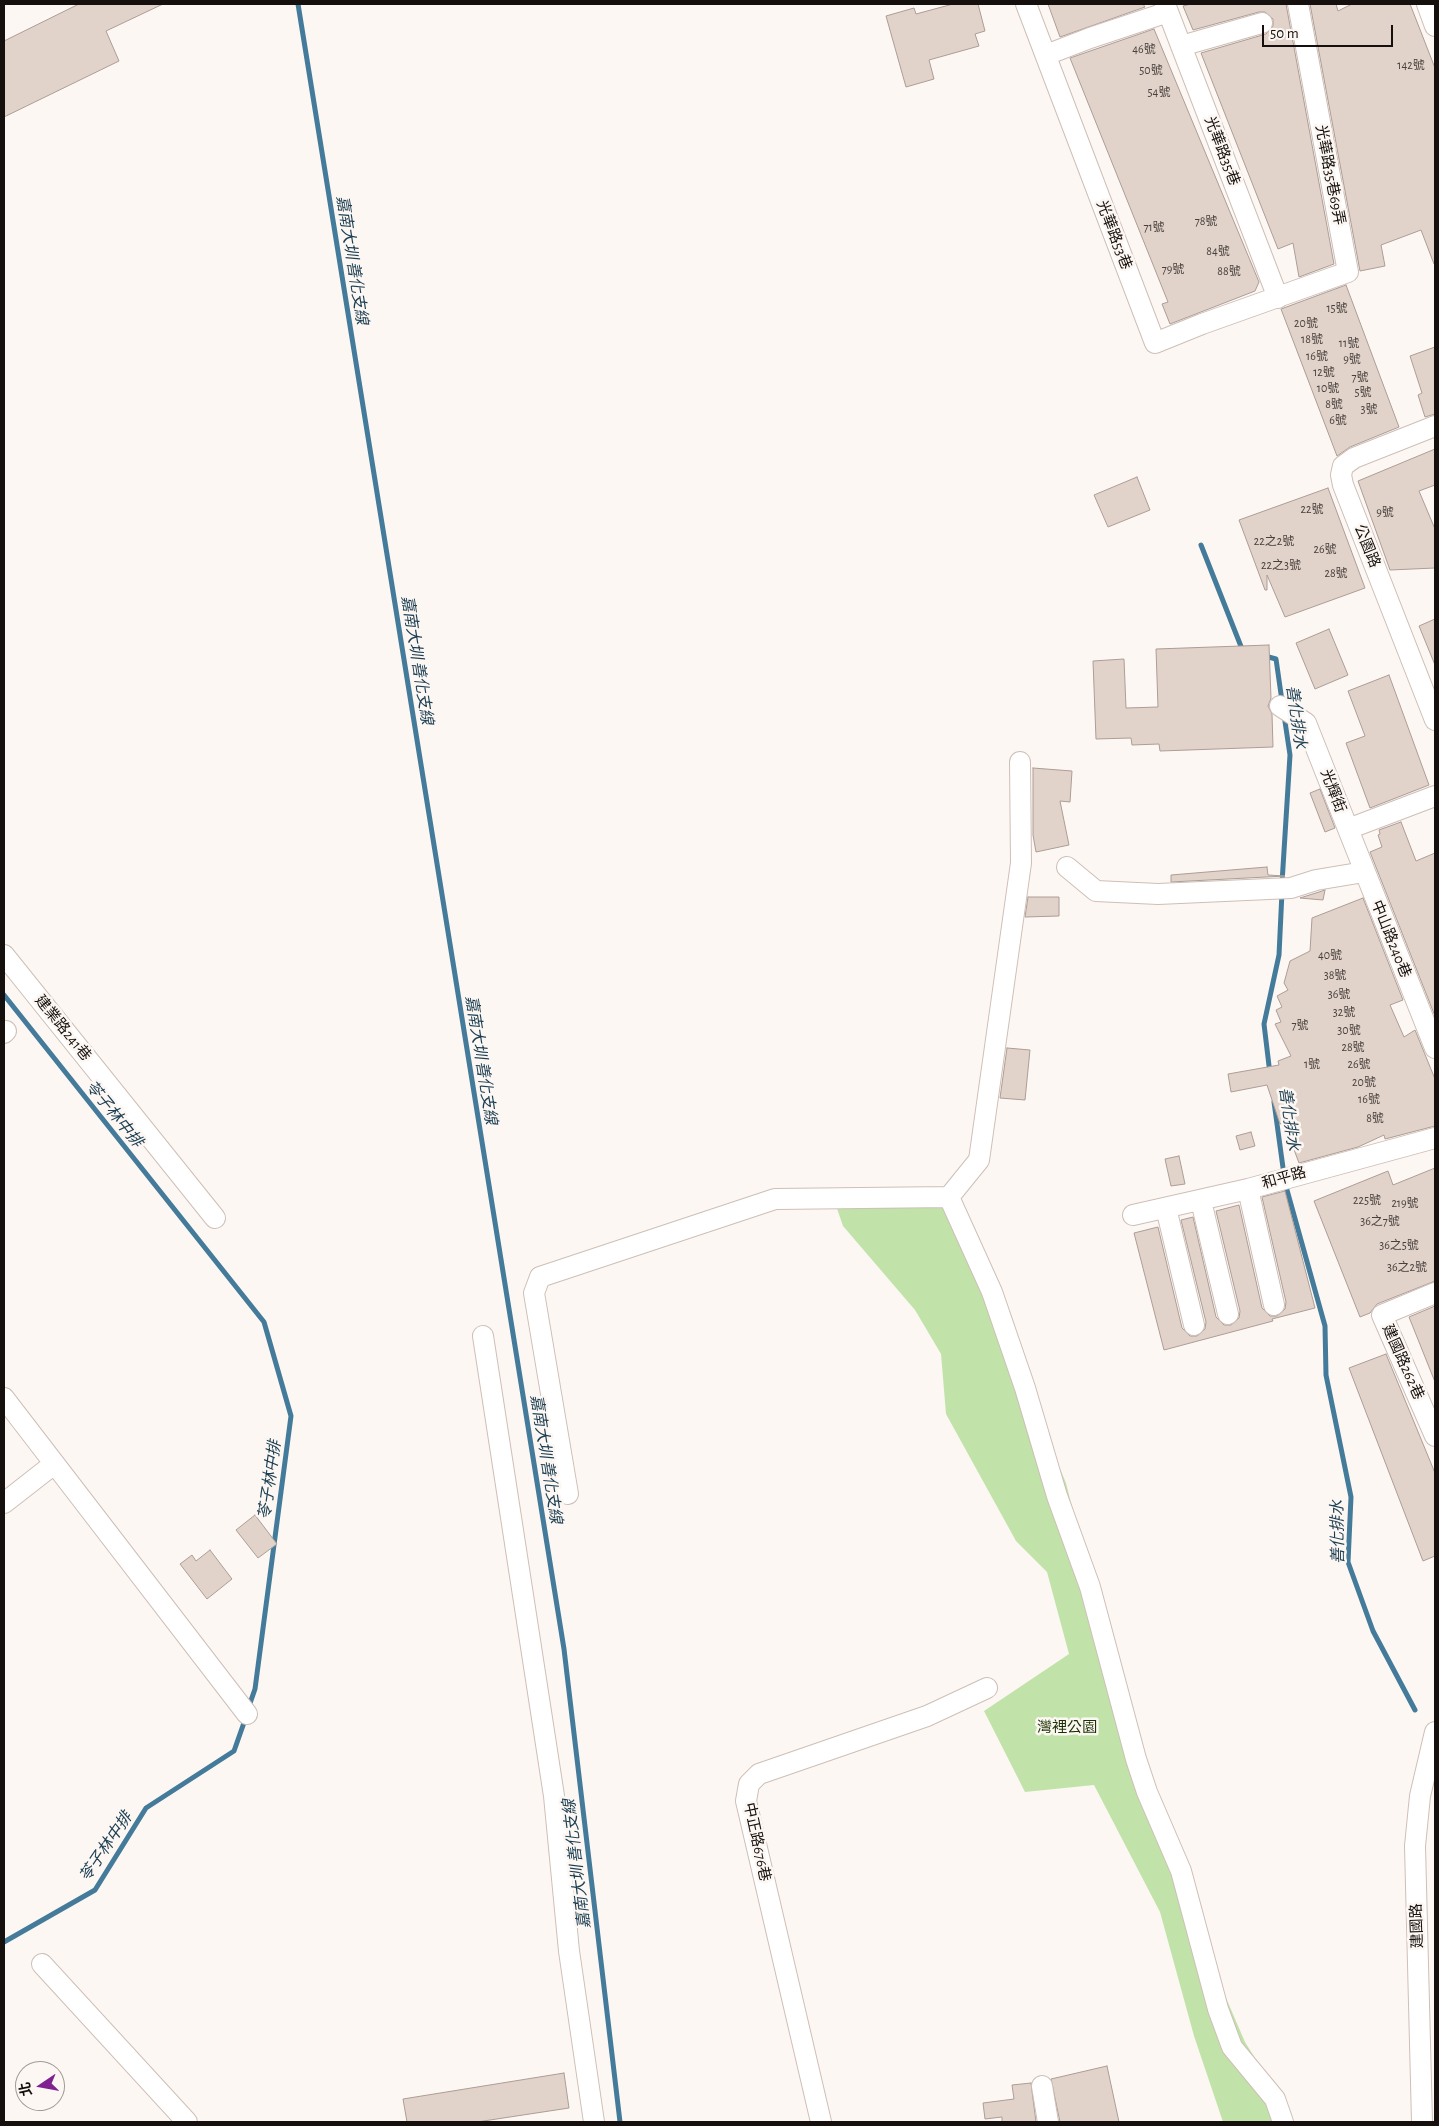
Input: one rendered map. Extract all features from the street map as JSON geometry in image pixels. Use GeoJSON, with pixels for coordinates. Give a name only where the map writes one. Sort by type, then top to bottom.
{"type":"FeatureCollection","features":[{"type":"Feature","properties":{"kind":"street","name":"光華路53巷"},"geometry":{"type":"LineString","coordinates":[[1026,4],[1155,343],[1202,324],[1278,298]]}},
{"type":"Feature","properties":{"kind":"street","name":"光華路35巷69弄"},"geometry":{"type":"LineString","coordinates":[[1278,298],[1348,272],[1298,4]]}},
{"type":"Feature","properties":{"kind":"street"},"geometry":{"type":"LineString","coordinates":[[1427,4],[1435,26]]}},
{"type":"Feature","properties":{"kind":"street"},"geometry":{"type":"LineString","coordinates":[[1046,55],[1167,8]]}},
{"type":"Feature","properties":{"kind":"street","name":"光華路35巷"},"geometry":{"type":"LineString","coordinates":[[1167,8],[1278,298]]}},
{"type":"Feature","properties":{"kind":"street"},"geometry":{"type":"LineString","coordinates":[[1182,46],[1262,23]]}},
{"type":"Feature","properties":{"kind":"street","name":"公園路"},"geometry":{"type":"LineString","coordinates":[[1435,426],[1354,458],[1343,466],[1341,475],[1343,485],[1435,720]]}},
{"type":"Feature","properties":{"kind":"street","name":"光輝街"},"geometry":{"type":"LineString","coordinates":[[1280,706],[1306,724],[1348,829],[1435,796]]}},
{"type":"Feature","properties":{"kind":"street"},"geometry":{"type":"LineString","coordinates":[[949,1197],[979,1160],[1021,863],[1020,762]]}},
{"type":"Feature","properties":{"kind":"street","name":"中山路240巷"},"geometry":{"type":"LineString","coordinates":[[1348,829],[1435,1048]]}},
{"type":"Feature","properties":{"kind":"street"},"geometry":{"type":"LineString","coordinates":[[1067,866],[1096,891],[1158,894],[1281,889],[1316,880],[1364,872]]}},
{"type":"Feature","properties":{"kind":"street","name":"建業路241巷"},"geometry":{"type":"LineString","coordinates":[[4,955],[216,1218]]}},
{"type":"Feature","properties":{"kind":"street","name":"和平路"},"geometry":{"type":"LineString","coordinates":[[1133,1215],[1201,1201],[1435,1138]]}},
{"type":"Feature","properties":{"kind":"street"},"geometry":{"type":"LineString","coordinates":[[1248,1189],[1274,1305]]}},
{"type":"Feature","properties":{"kind":"street"},"geometry":{"type":"LineString","coordinates":[[568,1494],[534,1293],[540,1277],[775,1199],[949,1197]]}},
{"type":"Feature","properties":{"kind":"street"},"geometry":{"type":"LineString","coordinates":[[949,1197],[992,1292],[1057,1496],[1090,1586],[1139,1767],[1147,1792],[1181,1871],[1218,2009],[1232,2047],[1275,2099],[1283,2122]]}},
{"type":"Feature","properties":{"kind":"street"},"geometry":{"type":"LineString","coordinates":[[1201,1201],[1228,1314]]}},
{"type":"Feature","properties":{"kind":"street"},"geometry":{"type":"LineString","coordinates":[[1166,1208],[1194,1325]]}},
{"type":"Feature","properties":{"kind":"street","name":"建國路262巷"},"geometry":{"type":"LineString","coordinates":[[1435,1293],[1382,1315],[1435,1436]]}},
{"type":"Feature","properties":{"kind":"street"},"geometry":{"type":"LineString","coordinates":[[483,1336],[554,1796],[569,1951],[594,2122]]}},
{"type":"Feature","properties":{"kind":"street"},"geometry":{"type":"LineString","coordinates":[[4,1398],[247,1714]]}},
{"type":"Feature","properties":{"kind":"street"},"geometry":{"type":"LineString","coordinates":[[4,1503],[54,1464]]}},
{"type":"Feature","properties":{"kind":"street","name":"中正路676巷"},"geometry":{"type":"LineString","coordinates":[[821,2122],[746,1801],[749,1784],[759,1774],[927,1716],[987,1688]]}},
{"type":"Feature","properties":{"kind":"street","name":"建國路"},"geometry":{"type":"LineString","coordinates":[[1422,2122],[1415,1846],[1420,1796],[1435,1732]]}},
{"type":"Feature","properties":{"kind":"street"},"geometry":{"type":"LineString","coordinates":[[42,1964],[187,2122]]}},
{"type":"Feature","properties":{"kind":"street"},"geometry":{"type":"LineString","coordinates":[[1042,2086],[1048,2122]]}},
{"type":"Feature","properties":{"kind":"green space","name":"灣裡公園"},"geometry":{"type":"Polygon","coordinates":[[[832,1194],[946,1205],[973,1263],[1066,1483],[1121,1701],[1208,1956],[1245,2042],[1268,2079],[1283,2122],[1223,2122],[1194,2036],[1160,1912],[1094,1785],[1025,1792],[984,1711],[1069,1654],[1047,1572],[1016,1541],[946,1414],[941,1354],[915,1310],[843,1226],[832,1194]]]}},
{"type":"Feature","properties":{"kind":"building"},"geometry":{"type":"Polygon","coordinates":[[[79,4],[163,4],[106,31],[119,61],[4,117],[4,41],[79,4]]]}},
{"type":"Feature","properties":{"kind":"building"},"geometry":{"type":"Polygon","coordinates":[[[953,4],[978,4],[985,31],[975,34],[979,46],[929,60],[934,79],[906,87],[886,16],[914,8],[916,14],[953,4]]]}},
{"type":"Feature","properties":{"kind":"building"},"geometry":{"type":"Polygon","coordinates":[[[1048,4],[1143,4],[1145,7],[1060,37],[1048,4]]]}},
{"type":"Feature","properties":{"kind":"building"},"geometry":{"type":"Polygon","coordinates":[[[1191,4],[1286,4],[1334,264],[1299,277],[1293,243],[1278,249],[1201,53],[1266,34],[1273,26],[1273,19],[1265,12],[1259,12],[1193,30],[1183,6],[1191,4]]]}},
{"type":"Feature","properties":{"kind":"building"},"geometry":{"type":"Polygon","coordinates":[[[1310,4],[1336,4],[1338,11],[1352,4],[1410,4],[1435,68],[1435,264],[1421,230],[1381,245],[1385,266],[1360,271],[1310,4]]]}},
{"type":"Feature","properties":{"kind":"building"},"geometry":{"type":"Polygon","coordinates":[[[1154,29],[1259,282],[1255,291],[1170,324],[1162,304],[1168,302],[1070,58],[1154,29]]]}},
{"type":"Feature","properties":{"kind":"building"},"geometry":{"type":"Polygon","coordinates":[[[1346,285],[1399,427],[1350,447],[1337,456],[1281,309],[1346,285]]]}},
{"type":"Feature","properties":{"kind":"building"},"geometry":{"type":"Polygon","coordinates":[[[1435,347],[1435,414],[1425,417],[1418,395],[1422,393],[1410,356],[1435,347]]]}},
{"type":"Feature","properties":{"kind":"building"},"geometry":{"type":"Polygon","coordinates":[[[1435,449],[1435,485],[1419,491],[1435,529],[1435,568],[1390,570],[1358,481],[1435,449]]]}},
{"type":"Feature","properties":{"kind":"building"},"geometry":{"type":"Polygon","coordinates":[[[1137,477],[1150,510],[1108,527],[1094,495],[1137,477]]]}},
{"type":"Feature","properties":{"kind":"building"},"geometry":{"type":"Polygon","coordinates":[[[1328,488],[1365,588],[1285,617],[1267,575],[1267,590],[1265,590],[1239,520],[1328,488]]]}},
{"type":"Feature","properties":{"kind":"building"},"geometry":{"type":"Polygon","coordinates":[[[1435,619],[1435,665],[1419,626],[1435,619]]]}},
{"type":"Feature","properties":{"kind":"building"},"geometry":{"type":"Polygon","coordinates":[[[1329,629],[1348,675],[1315,689],[1296,643],[1329,629]]]}},
{"type":"Feature","properties":{"kind":"building"},"geometry":{"type":"Polygon","coordinates":[[[1269,645],[1271,698],[1268,706],[1272,714],[1273,747],[1160,751],[1159,744],[1132,745],[1131,738],[1096,739],[1093,661],[1124,659],[1126,708],[1158,707],[1156,649],[1269,645]]]}},
{"type":"Feature","properties":{"kind":"building"},"geometry":{"type":"Polygon","coordinates":[[[1389,675],[1429,785],[1370,808],[1346,743],[1365,736],[1348,691],[1389,675]]]}},
{"type":"Feature","properties":{"kind":"building"},"geometry":{"type":"Polygon","coordinates":[[[1033,768],[1072,771],[1070,802],[1060,801],[1069,845],[1036,852],[1033,835],[1033,768]]]}},
{"type":"Feature","properties":{"kind":"building"},"geometry":{"type":"Polygon","coordinates":[[[1320,789],[1335,828],[1325,832],[1310,793],[1320,789]]]}},
{"type":"Feature","properties":{"kind":"building"},"geometry":{"type":"Polygon","coordinates":[[[1401,822],[1416,861],[1435,853],[1435,1016],[1370,852],[1382,847],[1378,835],[1380,834],[1379,830],[1401,822]]]}},
{"type":"Feature","properties":{"kind":"building"},"geometry":{"type":"Polygon","coordinates":[[[1267,867],[1268,875],[1285,876],[1171,882],[1171,875],[1267,867]]]}},
{"type":"Feature","properties":{"kind":"building"},"geometry":{"type":"Polygon","coordinates":[[[1325,890],[1323,900],[1300,898],[1319,892],[1325,890]]]}},
{"type":"Feature","properties":{"kind":"building"},"geometry":{"type":"Polygon","coordinates":[[[1028,897],[1059,897],[1059,916],[1025,917],[1028,897]]]}},
{"type":"Feature","properties":{"kind":"building"},"geometry":{"type":"Polygon","coordinates":[[[1363,898],[1403,1000],[1390,1005],[1404,1037],[1415,1030],[1435,1079],[1435,1126],[1385,1139],[1384,1135],[1358,1147],[1299,1163],[1284,1123],[1280,1124],[1267,1085],[1231,1092],[1228,1074],[1279,1065],[1278,1061],[1291,1056],[1275,1024],[1281,1022],[1276,1010],[1282,1007],[1277,996],[1288,990],[1284,983],[1290,961],[1310,951],[1312,918],[1363,898]]]}},
{"type":"Feature","properties":{"kind":"building"},"geometry":{"type":"Polygon","coordinates":[[[1007,1048],[1030,1050],[1025,1100],[1000,1098],[1007,1048]]]}},
{"type":"Feature","properties":{"kind":"building"},"geometry":{"type":"Polygon","coordinates":[[[1251,1132],[1255,1146],[1240,1150],[1236,1136],[1251,1132]]]}},
{"type":"Feature","properties":{"kind":"building"},"geometry":{"type":"Polygon","coordinates":[[[1179,1156],[1185,1184],[1171,1186],[1165,1159],[1179,1156]]]}},
{"type":"Feature","properties":{"kind":"building"},"geometry":{"type":"Polygon","coordinates":[[[1435,1168],[1435,1281],[1377,1304],[1370,1313],[1360,1317],[1314,1201],[1388,1171],[1393,1185],[1435,1168]]]}},
{"type":"Feature","properties":{"kind":"building"},"geometry":{"type":"Polygon","coordinates":[[[1285,1191],[1315,1308],[1164,1350],[1134,1233],[1158,1227],[1182,1328],[1190,1336],[1197,1336],[1205,1329],[1206,1322],[1181,1220],[1193,1217],[1216,1317],[1224,1325],[1231,1325],[1239,1318],[1240,1311],[1216,1211],[1239,1205],[1262,1308],[1270,1316],[1277,1316],[1285,1309],[1286,1302],[1262,1197],[1285,1191]]]}},
{"type":"Feature","properties":{"kind":"building"},"geometry":{"type":"Polygon","coordinates":[[[1435,1306],[1435,1382],[1409,1317],[1435,1306]]]}},
{"type":"Feature","properties":{"kind":"building"},"geometry":{"type":"Polygon","coordinates":[[[1386,1354],[1435,1473],[1435,1556],[1423,1561],[1349,1368],[1386,1354]]]}},
{"type":"Feature","properties":{"kind":"building"},"geometry":{"type":"Polygon","coordinates":[[[255,1515],[277,1544],[258,1558],[236,1530],[255,1515]]]}},
{"type":"Feature","properties":{"kind":"building"},"geometry":{"type":"Polygon","coordinates":[[[210,1550],[232,1579],[207,1599],[180,1564],[192,1555],[196,1561],[210,1550]]]}},
{"type":"Feature","properties":{"kind":"building"},"geometry":{"type":"Polygon","coordinates":[[[1107,2066],[1119,2122],[1060,2122],[1051,2079],[1107,2066]]]}},
{"type":"Feature","properties":{"kind":"building"},"geometry":{"type":"Polygon","coordinates":[[[564,2073],[569,2108],[477,2122],[407,2122],[403,2099],[564,2073]]]}},
{"type":"Feature","properties":{"kind":"building"},"geometry":{"type":"Polygon","coordinates":[[[1031,2083],[1036,2122],[1002,2122],[1002,2117],[985,2119],[983,2103],[1014,2099],[1012,2085],[1031,2083]]]}},
{"type":"Feature","properties":{"kind":"waterway","name":"嘉南大圳 善化支線"},"geometry":{"type":"LineString","coordinates":[[298,4],[564,1649],[620,2122]]}},
{"type":"Feature","properties":{"kind":"waterway","name":"善化排水"},"geometry":{"type":"LineString","coordinates":[[1201,545],[1242,649],[1245,650]]}},
{"type":"Feature","properties":{"kind":"waterway","name":"善化排水"},"geometry":{"type":"LineString","coordinates":[[1265,656],[1276,659],[1282,701]]}},
{"type":"Feature","properties":{"kind":"waterway","name":"善化排水"},"geometry":{"type":"LineString","coordinates":[[1282,883],[1290,755],[1284,715]]}},
{"type":"Feature","properties":{"kind":"waterway","name":"善化排水"},"geometry":{"type":"LineString","coordinates":[[1270,1074],[1264,1024],[1279,955],[1282,892]]}},
{"type":"Feature","properties":{"kind":"waterway","name":"苓子林中排"},"geometry":{"type":"LineString","coordinates":[[4,995],[264,1322],[291,1416],[255,1689],[248,1709]]}},
{"type":"Feature","properties":{"kind":"waterway","name":"善化排水"},"geometry":{"type":"LineString","coordinates":[[1274,1102],[1284,1175]]}},
{"type":"Feature","properties":{"kind":"waterway","name":"善化排水"},"geometry":{"type":"LineString","coordinates":[[1285,1183],[1325,1326],[1326,1375],[1351,1497],[1348,1562],[1373,1631],[1415,1710]]}},
{"type":"Feature","properties":{"kind":"waterway","name":"苓子林中排"},"geometry":{"type":"LineString","coordinates":[[4,1942],[95,1890],[146,1808],[234,1751],[246,1717]]}}]}
